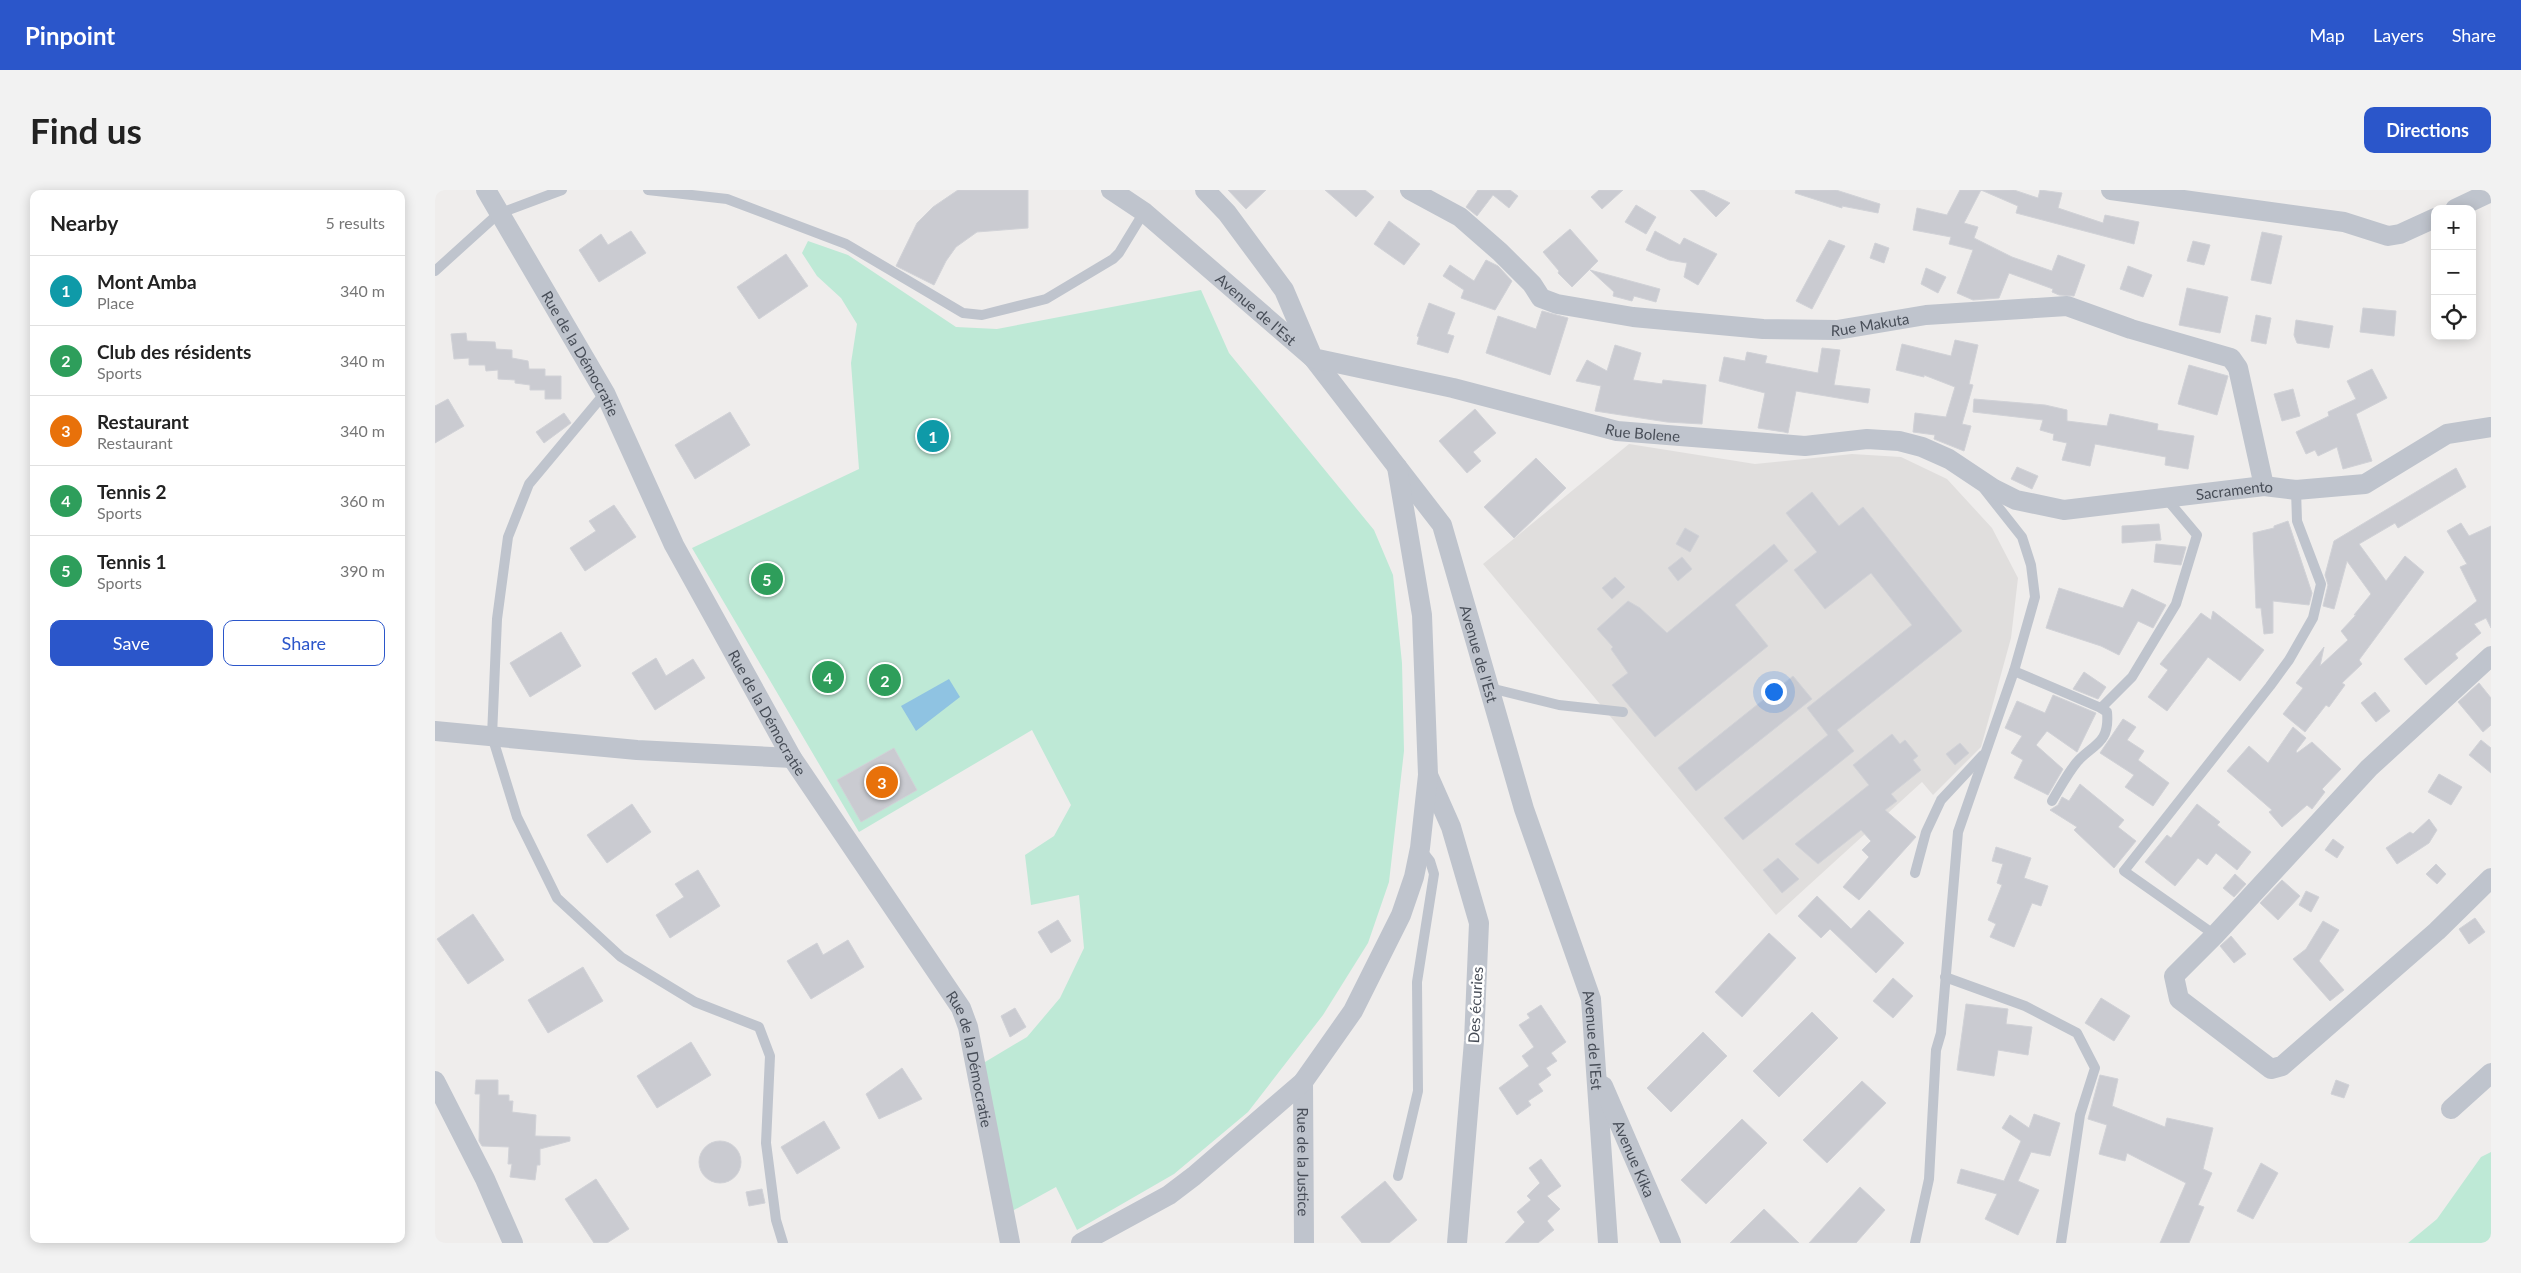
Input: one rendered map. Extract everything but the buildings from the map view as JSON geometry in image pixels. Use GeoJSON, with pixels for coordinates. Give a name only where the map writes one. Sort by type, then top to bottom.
{"type":"FeatureCollection","features":[{"type":"Feature","properties":{"kind":"street","name":"Rue de la Démocratie"},"geometry":{"type":"LineString","coordinates":[[486,190],[498,214],[605,393],[674,546],[792,758],[961,1008],[968,1027],[1010,1243]]}},
{"type":"Feature","properties":{"kind":"street","name":"Avenue de l'Est"},"geometry":{"type":"LineString","coordinates":[[1111,190],[1144,212],[1313,358],[1443,525],[1524,809],[1591,999],[1609,1243]]}},
{"type":"Feature","properties":{"kind":"street"},"geometry":{"type":"LineString","coordinates":[[1205,190],[1227,213],[1284,290],[1313,358]]}},
{"type":"Feature","properties":{"kind":"street","name":"Rue Makuta"},"geometry":{"type":"LineString","coordinates":[[1409,190],[1460,217],[1507,258],[1532,284],[1541,298],[1557,304],[1633,317],[1745,327],[1837,330],[1926,315],[2067,306],[2131,329],[2231,358],[2238,368],[2264,486]]}},
{"type":"Feature","properties":{"kind":"street"},"geometry":{"type":"LineString","coordinates":[[2111,190],[2344,222],[2395,236],[2431,220]]}},
{"type":"Feature","properties":{"kind":"street"},"geometry":{"type":"LineString","coordinates":[[2463,205],[2491,192]]}},
{"type":"Feature","properties":{"kind":"street","name":"Rue Bolene"},"geometry":{"type":"LineString","coordinates":[[1313,358],[1453,388],[1617,431],[1805,446],[1867,439],[1899,441],[1922,447],[1949,459],[1972,474]]}},
{"type":"Feature","properties":{"kind":"street","name":"Sacramento"},"geometry":{"type":"LineString","coordinates":[[1972,474],[1994,489],[2016,500],[2064,510],[2164,496],[2264,486],[2296,490],[2365,484],[2447,434],[2491,427]]}},
{"type":"Feature","properties":{"kind":"street"},"geometry":{"type":"LineString","coordinates":[[1081,1243],[1181,1186],[1303,1082],[1353,1011],[1401,915],[1414,877],[1420,848],[1428,775],[1422,615],[1397,464]]}},
{"type":"Feature","properties":{"kind":"street"},"geometry":{"type":"LineString","coordinates":[[2491,656],[2369,768],[2215,935],[2174,976],[2179,999],[2271,1069],[2283,1066],[2437,931],[2491,878]]}},
{"type":"Feature","properties":{"kind":"street"},"geometry":{"type":"LineString","coordinates":[[435,731],[637,750],[792,758]]}},
{"type":"Feature","properties":{"kind":"street","name":"Des écuries"},"geometry":{"type":"LineString","coordinates":[[1428,775],[1451,827],[1479,923],[1473,1041],[1457,1243]]}},
{"type":"Feature","properties":{"kind":"street","name":"Avenue Kika"},"geometry":{"type":"LineString","coordinates":[[1597,1073],[1671,1243]]}},
{"type":"Feature","properties":{"kind":"street"},"geometry":{"type":"LineString","coordinates":[[2451,1109],[2491,1073]]}},
{"type":"Feature","properties":{"kind":"street"},"geometry":{"type":"LineString","coordinates":[[435,1081],[485,1179],[513,1243]]}},
{"type":"Feature","properties":{"kind":"street","name":"Rue de la Justice"},"geometry":{"type":"LineString","coordinates":[[1303,1082],[1305,1243]]}},
{"type":"Feature","properties":{"kind":"lane"},"geometry":{"type":"LineString","coordinates":[[435,271],[498,214],[562,190]]}},
{"type":"Feature","properties":{"kind":"lane"},"geometry":{"type":"LineString","coordinates":[[648,190],[722,197],[846,244],[963,312],[976,315],[1054,296],[1113,259],[1119,253],[1144,212]]}},
{"type":"Feature","properties":{"kind":"lane"},"geometry":{"type":"LineString","coordinates":[[605,393],[529,484],[508,537],[497,619],[492,736],[517,817],[557,898],[621,957],[695,1002],[759,1027],[770,1056],[766,1143],[776,1220],[783,1243]]}},
{"type":"Feature","properties":{"kind":"lane"},"geometry":{"type":"LineString","coordinates":[[1915,1243],[1929,1179],[1937,1050],[1941,1033],[1958,832],[2014,671],[2035,597],[2031,566],[2022,537],[1972,474]]}},
{"type":"Feature","properties":{"kind":"lane"},"geometry":{"type":"LineString","coordinates":[[2215,935],[2124,871],[2270,686],[2289,660],[2313,618],[2321,584],[2297,521],[2296,490]]}},
{"type":"Feature","properties":{"kind":"lane"},"geometry":{"type":"LineString","coordinates":[[2101,708],[2132,677],[2176,604],[2198,539],[2197,535],[2164,496]]}},
{"type":"Feature","properties":{"kind":"lane"},"geometry":{"type":"LineString","coordinates":[[2014,671],[2107,712],[2108,721],[2101,741],[2077,763],[2052,801]]}},
{"type":"Feature","properties":{"kind":"lane"},"geometry":{"type":"LineString","coordinates":[[1490,688],[1559,705],[1623,712]]}},
{"type":"Feature","properties":{"kind":"lane"},"geometry":{"type":"LineString","coordinates":[[1915,873],[1926,832],[1941,800],[1987,752]]}},
{"type":"Feature","properties":{"kind":"lane"},"geometry":{"type":"LineString","coordinates":[[1398,1176],[1418,1092],[1417,982],[1434,874],[1430,861],[1420,848]]}},
{"type":"Feature","properties":{"kind":"lane"},"geometry":{"type":"LineString","coordinates":[[1945,977],[2025,1006],[2077,1033],[2095,1068],[2080,1115],[2061,1243]]}},
{"type":"Feature","properties":{"kind":"shaded area"},"geometry":{"type":"Polygon","coordinates":[[[1629,444],[1755,464],[1852,454],[1901,457],[1947,479],[1992,528],[2018,578],[2011,638],[1981,747],[1933,795],[1922,782],[1776,915],[1483,564],[1629,444]]]}},
{"type":"Feature","properties":{"kind":"green space"},"geometry":{"type":"Polygon","coordinates":[[[808,241],[848,255],[956,327],[997,329],[1201,290],[1229,353],[1374,530],[1393,575],[1402,663],[1404,751],[1389,882],[1368,943],[1323,1015],[1248,1112],[1174,1174],[1077,1230],[1056,1187],[1005,1215],[975,1068],[1027,1037],[1060,998],[1084,948],[1079,895],[1031,905],[1025,855],[1054,836],[1071,805],[1032,730],[859,832],[692,548],[859,469],[851,363],[857,324],[841,298],[817,276],[802,253],[808,241]]]}},
{"type":"Feature","properties":{"kind":"green space"},"geometry":{"type":"Polygon","coordinates":[[[2491,1152],[2491,1243],[2408,1243],[2437,1219],[2481,1157],[2491,1152]]]}},
{"type":"Feature","properties":{"kind":"water"},"geometry":{"type":"Polygon","coordinates":[[[949,679],[960,697],[916,731],[901,706],[949,679]]]}},
{"type":"Feature","properties":{"kind":"place","name":"Mont Amba"},"geometry":{"type":"Point","coordinates":[933,436]}},
{"type":"Feature","properties":{"kind":"place","name":"Tennis 1"},"geometry":{"type":"Point","coordinates":[767,579]}},
{"type":"Feature","properties":{"kind":"place","name":"Tennis 2"},"geometry":{"type":"Point","coordinates":[828,677]}},
{"type":"Feature","properties":{"kind":"place","name":"Club des résidents"},"geometry":{"type":"Point","coordinates":[885,680]}},
{"type":"Feature","properties":{"kind":"place","name":"Restaurant"},"geometry":{"type":"Point","coordinates":[882,782]}}]}
